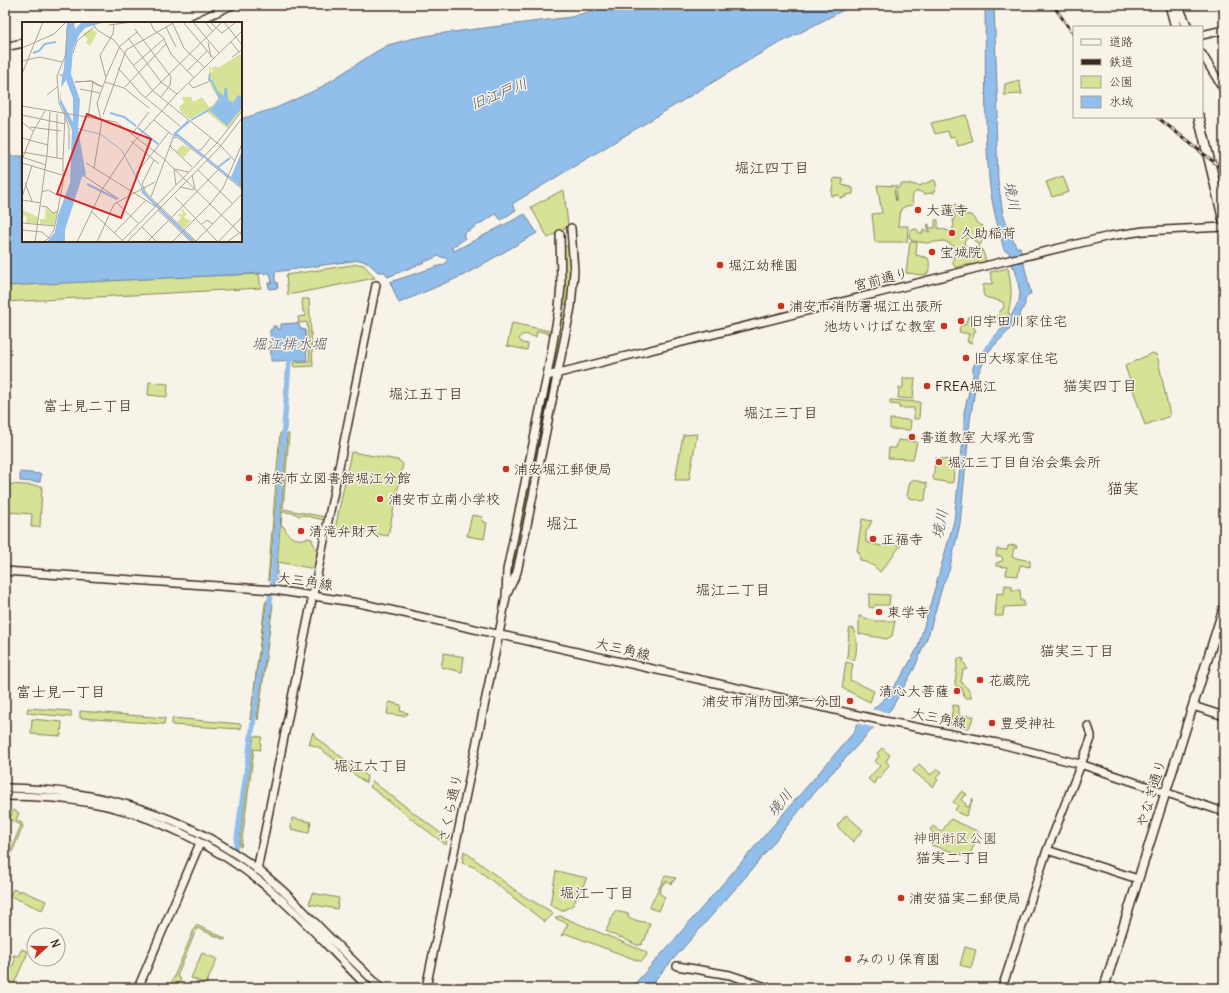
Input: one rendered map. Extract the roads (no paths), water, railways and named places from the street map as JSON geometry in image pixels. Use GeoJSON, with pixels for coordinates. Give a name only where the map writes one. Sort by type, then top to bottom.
{"type":"FeatureCollection","features":[{"type":"Feature","properties":{"kind":"main road"},"geometry":{"type":"LineString","coordinates":[[1170,5],[1177,26]]}},
{"type":"Feature","properties":{"kind":"main road"},"geometry":{"type":"LineString","coordinates":[[1176,5],[1177,26]]}},
{"type":"Feature","properties":{"kind":"main road"},"geometry":{"type":"LineString","coordinates":[[1176,5],[1186,26]]}},
{"type":"Feature","properties":{"kind":"main road"},"geometry":{"type":"LineString","coordinates":[[1199,118],[1223,211],[1224,221]]}},
{"type":"Feature","properties":{"kind":"main road","name":"やなぎ通り"},"geometry":{"type":"LineString","coordinates":[[1104,988],[1224,606]]}},
{"type":"Feature","properties":{"kind":"street"},"geometry":{"type":"LineString","coordinates":[[195,22],[232,5]]}},
{"type":"Feature","properties":{"kind":"street"},"geometry":{"type":"LineString","coordinates":[[1203,35],[1224,30]]}},
{"type":"Feature","properties":{"kind":"street"},"geometry":{"type":"LineString","coordinates":[[5,47],[22,43]]}},
{"type":"Feature","properties":{"kind":"street"},"geometry":{"type":"LineString","coordinates":[[1203,56],[1224,90]]}},
{"type":"Feature","properties":{"kind":"street","name":"宮前通り"},"geometry":{"type":"LineString","coordinates":[[547,376],[1110,236],[1132,232],[1224,227]]}},
{"type":"Feature","properties":{"kind":"street"},"geometry":{"type":"LineString","coordinates":[[506,597],[517,572],[572,296],[574,271],[571,228]]}},
{"type":"Feature","properties":{"kind":"street"},"geometry":{"type":"LineString","coordinates":[[506,597],[507,570],[547,376],[559,308],[562,285],[560,234]]}},
{"type":"Feature","properties":{"kind":"street"},"geometry":{"type":"LineString","coordinates":[[257,870],[376,285]]}},
{"type":"Feature","properties":{"kind":"street","name":"大三角線"},"geometry":{"type":"LineString","coordinates":[[5,571],[271,589],[359,603],[884,721],[997,743],[1080,764],[1224,812]]}},
{"type":"Feature","properties":{"kind":"street","name":"さくら通り"},"geometry":{"type":"LineString","coordinates":[[426,988],[506,597]]}},
{"type":"Feature","properties":{"kind":"street"},"geometry":{"type":"LineString","coordinates":[[1193,706],[1224,716]]}},
{"type":"Feature","properties":{"kind":"street"},"geometry":{"type":"LineString","coordinates":[[1002,988],[1046,850],[1091,739],[1088,726]]}},
{"type":"Feature","properties":{"kind":"street"},"geometry":{"type":"LineString","coordinates":[[5,788],[38,789],[80,794],[115,801],[141,809],[183,826],[223,846],[257,870],[296,903],[381,988]]}},
{"type":"Feature","properties":{"kind":"street"},"geometry":{"type":"LineString","coordinates":[[5,796],[50,798],[106,806],[146,818],[200,843],[240,866],[268,888],[369,988]]}},
{"type":"Feature","properties":{"kind":"street"},"geometry":{"type":"LineString","coordinates":[[138,988],[200,843]]}},
{"type":"Feature","properties":{"kind":"street"},"geometry":{"type":"LineString","coordinates":[[1046,850],[1138,879]]}},
{"type":"Feature","properties":{"kind":"street"},"geometry":{"type":"LineString","coordinates":[[677,966],[730,975],[769,988]]}},
{"type":"Feature","properties":{"kind":"water","name":"旧江戸川"},"geometry":{"type":"Polygon","coordinates":[[[612,5],[853,5],[761,53],[512,204],[516,210],[501,220],[496,214],[463,234],[465,239],[452,247],[454,251],[525,214],[537,233],[464,275],[399,303],[390,282],[445,264],[448,259],[439,256],[388,277],[385,272],[378,272],[367,262],[359,260],[275,272],[275,282],[277,282],[278,288],[269,289],[268,283],[272,283],[270,273],[5,286],[5,156],[22,156],[22,242],[242,242],[242,119],[276,108],[318,89],[388,45],[437,34],[571,17],[612,5]]]}},
{"type":"Feature","properties":{"kind":"water"},"geometry":{"type":"Polygon","coordinates":[[[985,5],[994,5],[998,116],[996,119],[998,181],[1003,214],[1016,247],[1020,247],[1031,294],[1029,294],[1025,300],[1025,304],[1016,323],[989,351],[977,376],[970,421],[960,524],[949,571],[943,584],[929,633],[914,669],[891,709],[816,790],[749,873],[648,988],[631,988],[855,731],[856,725],[886,697],[903,674],[918,647],[954,521],[964,431],[964,412],[973,375],[973,367],[992,339],[1008,322],[1019,301],[1020,293],[1015,268],[1012,267],[1009,252],[1004,250],[991,196],[987,157],[985,5]]]}},
{"type":"Feature","properties":{"kind":"water","name":"堀江排水堀"},"geometry":{"type":"Polygon","coordinates":[[[298,323],[301,329],[305,330],[307,360],[271,361],[270,330],[273,329],[273,326],[276,326],[277,329],[281,329],[281,324],[298,323]]]}},
{"type":"Feature","properties":{"kind":"water"},"geometry":{"type":"Polygon","coordinates":[[[20,472],[41,474],[40,482],[20,481],[20,472]]]}},
{"type":"Feature","properties":{"kind":"waterway"},"geometry":{"type":"LineString","coordinates":[[236,846],[273,579],[289,361]]}},
{"type":"Feature","properties":{"kind":"railway"},"geometry":{"type":"LineString","coordinates":[[1053,5],[1073,34]]}},
{"type":"Feature","properties":{"kind":"railway"},"geometry":{"type":"LineString","coordinates":[[1158,118],[1224,170]]}},
{"type":"Feature","properties":{"kind":"place","name":"大蓮寺"},"geometry":{"type":"Point","coordinates":[918,210]}},
{"type":"Feature","properties":{"kind":"place","name":"久助稲荷"},"geometry":{"type":"Point","coordinates":[952,233]}},
{"type":"Feature","properties":{"kind":"place","name":"宝城院"},"geometry":{"type":"Point","coordinates":[932,252]}},
{"type":"Feature","properties":{"kind":"place","name":"堀江幼稚園"},"geometry":{"type":"Point","coordinates":[720,265]}},
{"type":"Feature","properties":{"kind":"place","name":"浦安市消防署堀江出張所"},"geometry":{"type":"Point","coordinates":[781,306]}},
{"type":"Feature","properties":{"kind":"place","name":"旧宇田川家住宅"},"geometry":{"type":"Point","coordinates":[961,321]}},
{"type":"Feature","properties":{"kind":"place","name":"池坊いけばな教室"},"geometry":{"type":"Point","coordinates":[944,326]}},
{"type":"Feature","properties":{"kind":"place","name":"旧大塚家住宅"},"geometry":{"type":"Point","coordinates":[966,358]}},
{"type":"Feature","properties":{"kind":"place","name":"FREA堀江"},"geometry":{"type":"Point","coordinates":[927,386]}},
{"type":"Feature","properties":{"kind":"place","name":"書道教室 大塚光雪"},"geometry":{"type":"Point","coordinates":[912,437]}},
{"type":"Feature","properties":{"kind":"place","name":"堀江三丁目自治会集会所"},"geometry":{"type":"Point","coordinates":[939,462]}},
{"type":"Feature","properties":{"kind":"place","name":"浦安堀江郵便局"},"geometry":{"type":"Point","coordinates":[506,469]}},
{"type":"Feature","properties":{"kind":"place","name":"浦安市立図書館堀江分館"},"geometry":{"type":"Point","coordinates":[249,478]}},
{"type":"Feature","properties":{"kind":"place","name":"浦安市立南小学校"},"geometry":{"type":"Point","coordinates":[380,499]}},
{"type":"Feature","properties":{"kind":"place","name":"清滝弁財天"},"geometry":{"type":"Point","coordinates":[301,531]}},
{"type":"Feature","properties":{"kind":"place","name":"正福寺"},"geometry":{"type":"Point","coordinates":[873,539]}},
{"type":"Feature","properties":{"kind":"place","name":"東学寺"},"geometry":{"type":"Point","coordinates":[879,612]}},
{"type":"Feature","properties":{"kind":"place","name":"花蔵院"},"geometry":{"type":"Point","coordinates":[980,680]}},
{"type":"Feature","properties":{"kind":"place","name":"清心大菩薩"},"geometry":{"type":"Point","coordinates":[957,691]}},
{"type":"Feature","properties":{"kind":"place","name":"浦安市消防団第一分団"},"geometry":{"type":"Point","coordinates":[850,701]}},
{"type":"Feature","properties":{"kind":"place","name":"豊受神社"},"geometry":{"type":"Point","coordinates":[992,723]}},
{"type":"Feature","properties":{"kind":"place","name":"浦安猫実二郵便局"},"geometry":{"type":"Point","coordinates":[901,898]}},
{"type":"Feature","properties":{"kind":"place","name":"みのり保育園"},"geometry":{"type":"Point","coordinates":[848,959]}},
{"type":"Feature","properties":{"kind":"district","name":"堀江四丁目"},"geometry":{"type":"Point","coordinates":[772,168]}},
{"type":"Feature","properties":{"kind":"district","name":"猫実四丁目"},"geometry":{"type":"Point","coordinates":[1100,386]}},
{"type":"Feature","properties":{"kind":"district","name":"堀江五丁目"},"geometry":{"type":"Point","coordinates":[426,394]}},
{"type":"Feature","properties":{"kind":"district","name":"富士見二丁目"},"geometry":{"type":"Point","coordinates":[88,406]}},
{"type":"Feature","properties":{"kind":"district","name":"堀江三丁目"},"geometry":{"type":"Point","coordinates":[781,413]}},
{"type":"Feature","properties":{"kind":"district","name":"猫実"},"geometry":{"type":"Point","coordinates":[1123,488]}},
{"type":"Feature","properties":{"kind":"district","name":"堀江"},"geometry":{"type":"Point","coordinates":[562,523]}},
{"type":"Feature","properties":{"kind":"district","name":"堀江二丁目"},"geometry":{"type":"Point","coordinates":[733,590]}},
{"type":"Feature","properties":{"kind":"district","name":"猫実三丁目"},"geometry":{"type":"Point","coordinates":[1077,651]}},
{"type":"Feature","properties":{"kind":"district","name":"富士見一丁目"},"geometry":{"type":"Point","coordinates":[61,692]}},
{"type":"Feature","properties":{"kind":"district","name":"堀江六丁目"},"geometry":{"type":"Point","coordinates":[371,766]}},
{"type":"Feature","properties":{"kind":"district","name":"猫実二丁目"},"geometry":{"type":"Point","coordinates":[953,858]}},
{"type":"Feature","properties":{"kind":"district","name":"堀江一丁目"},"geometry":{"type":"Point","coordinates":[597,893]}},
{"type":"Feature","properties":{"kind":"water label","name":"境川"},"geometry":{"type":"Point","coordinates":[1012,196]}},
{"type":"Feature","properties":{"kind":"water label","name":"境川"},"geometry":{"type":"Point","coordinates":[940,524]}},
{"type":"Feature","properties":{"kind":"water label","name":"境川"},"geometry":{"type":"Point","coordinates":[780,803]}},
{"type":"Feature","properties":{"kind":"park label","name":"神明街区公園"},"geometry":{"type":"Point","coordinates":[955,838]}}]}
